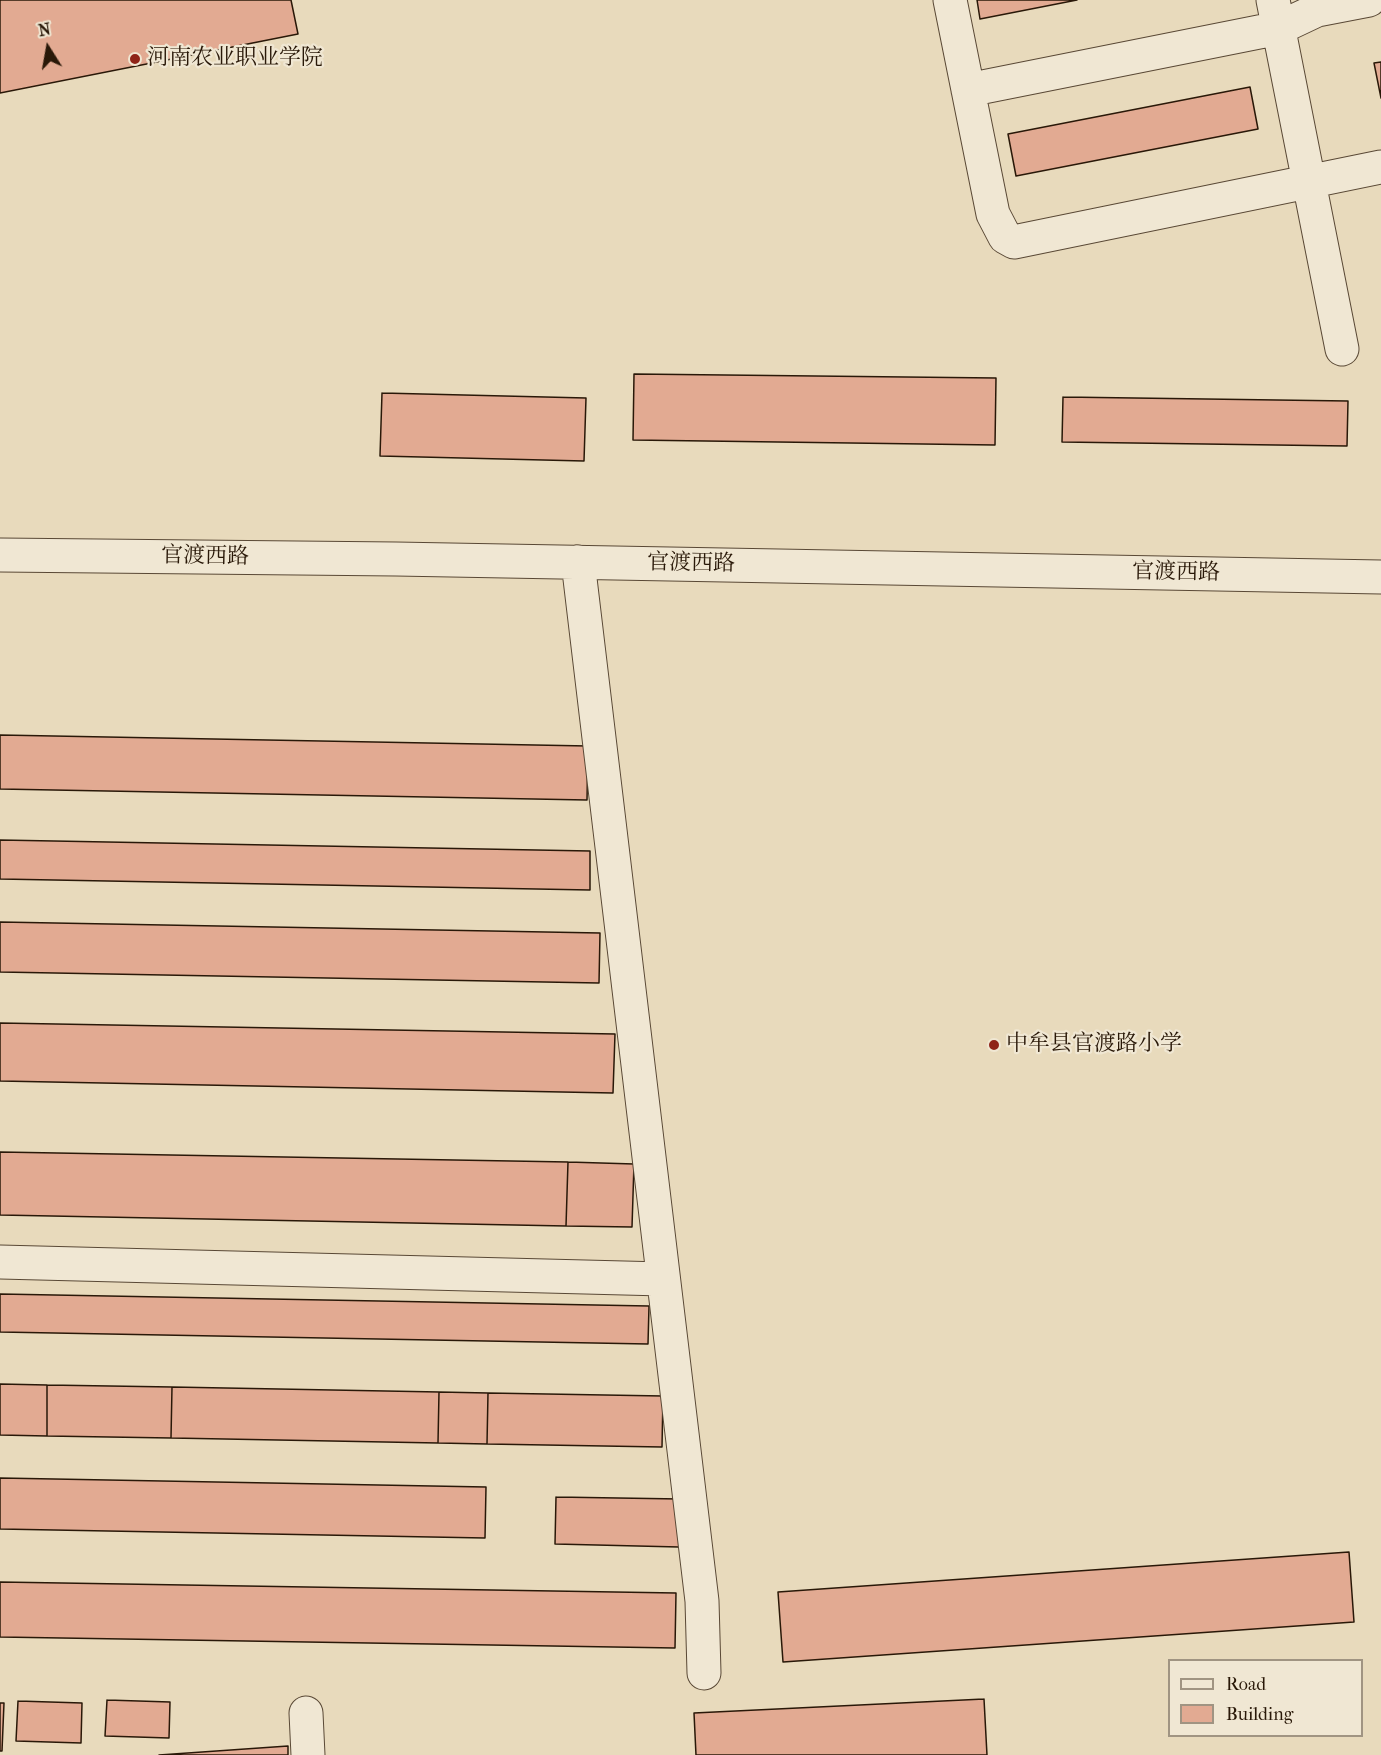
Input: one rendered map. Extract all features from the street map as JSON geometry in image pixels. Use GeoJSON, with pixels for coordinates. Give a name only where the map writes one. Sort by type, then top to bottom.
{"type":"FeatureCollection","features":[{"type":"Feature","properties":{"kind":"street"},"geometry":{"type":"LineString","coordinates":[[951,0],[993,214],[1005,237],[1014,242],[1381,167]]}},
{"type":"Feature","properties":{"kind":"street"},"geometry":{"type":"LineString","coordinates":[[968,90],[1276,14],[1317,10],[1369,0]]}},
{"type":"Feature","properties":{"kind":"street"},"geometry":{"type":"LineString","coordinates":[[1276,14],[1342,349]]}},
{"type":"Feature","properties":{"kind":"street","name":"官渡西路"},"geometry":{"type":"LineString","coordinates":[[0,555],[578,562],[1381,577]]}},
{"type":"Feature","properties":{"kind":"street"},"geometry":{"type":"LineString","coordinates":[[578,562],[702,1601],[704,1673]]}},
{"type":"Feature","properties":{"kind":"street"},"geometry":{"type":"LineString","coordinates":[[0,1262],[663,1279]]}},
{"type":"Feature","properties":{"kind":"street"},"geometry":{"type":"LineString","coordinates":[[306,1713],[308,1755]]}},
{"type":"Feature","properties":{"kind":"building"},"geometry":{"type":"Polygon","coordinates":[[[0,0],[291,0],[298,34],[0,93],[0,0]]]}},
{"type":"Feature","properties":{"kind":"building"},"geometry":{"type":"Polygon","coordinates":[[[977,0],[1077,0],[980,19],[977,0]]]}},
{"type":"Feature","properties":{"kind":"building"},"geometry":{"type":"Polygon","coordinates":[[[1381,62],[1381,98],[1374,63],[1381,62]]]}},
{"type":"Feature","properties":{"kind":"building"},"geometry":{"type":"Polygon","coordinates":[[[1250,87],[1258,129],[1016,176],[1008,134],[1250,87]]]}},
{"type":"Feature","properties":{"kind":"building"},"geometry":{"type":"Polygon","coordinates":[[[634,374],[996,378],[995,445],[633,440],[634,374]]]}},
{"type":"Feature","properties":{"kind":"building"},"geometry":{"type":"Polygon","coordinates":[[[382,393],[586,398],[584,461],[380,456],[382,393]]]}},
{"type":"Feature","properties":{"kind":"building"},"geometry":{"type":"Polygon","coordinates":[[[1063,397],[1348,401],[1347,446],[1062,442],[1063,397]]]}},
{"type":"Feature","properties":{"kind":"building"},"geometry":{"type":"Polygon","coordinates":[[[0,735],[588,746],[587,800],[0,789],[0,735]]]}},
{"type":"Feature","properties":{"kind":"building"},"geometry":{"type":"Polygon","coordinates":[[[0,840],[590,851],[590,890],[0,879],[0,840]]]}},
{"type":"Feature","properties":{"kind":"building"},"geometry":{"type":"Polygon","coordinates":[[[0,922],[600,933],[599,983],[0,972],[0,922]]]}},
{"type":"Feature","properties":{"kind":"building"},"geometry":{"type":"Polygon","coordinates":[[[0,1023],[615,1034],[613,1093],[0,1081],[0,1023]]]}},
{"type":"Feature","properties":{"kind":"building"},"geometry":{"type":"Polygon","coordinates":[[[0,1152],[568,1162],[566,1226],[0,1215],[0,1152]]]}},
{"type":"Feature","properties":{"kind":"building"},"geometry":{"type":"Polygon","coordinates":[[[568,1162],[634,1164],[632,1227],[566,1226],[568,1162]]]}},
{"type":"Feature","properties":{"kind":"building"},"geometry":{"type":"Polygon","coordinates":[[[0,1294],[649,1306],[648,1344],[0,1332],[0,1294]]]}},
{"type":"Feature","properties":{"kind":"building"},"geometry":{"type":"Polygon","coordinates":[[[0,1384],[47,1385],[47,1436],[0,1435],[0,1384]]]}},
{"type":"Feature","properties":{"kind":"building"},"geometry":{"type":"Polygon","coordinates":[[[47,1385],[172,1387],[171,1438],[47,1436],[47,1385]]]}},
{"type":"Feature","properties":{"kind":"building"},"geometry":{"type":"Polygon","coordinates":[[[172,1387],[439,1392],[438,1443],[171,1438],[172,1387]]]}},
{"type":"Feature","properties":{"kind":"building"},"geometry":{"type":"Polygon","coordinates":[[[439,1392],[488,1393],[487,1444],[438,1443],[439,1392]]]}},
{"type":"Feature","properties":{"kind":"building"},"geometry":{"type":"Polygon","coordinates":[[[488,1393],[663,1396],[662,1447],[487,1444],[488,1393]]]}},
{"type":"Feature","properties":{"kind":"building"},"geometry":{"type":"Polygon","coordinates":[[[0,1478],[486,1487],[485,1538],[0,1529],[0,1478]]]}},
{"type":"Feature","properties":{"kind":"building"},"geometry":{"type":"Polygon","coordinates":[[[556,1497],[680,1499],[679,1547],[555,1544],[556,1497]]]}},
{"type":"Feature","properties":{"kind":"building"},"geometry":{"type":"Polygon","coordinates":[[[1349,1552],[1354,1622],[783,1662],[778,1592],[1349,1552]]]}},
{"type":"Feature","properties":{"kind":"building"},"geometry":{"type":"Polygon","coordinates":[[[0,1582],[676,1593],[675,1648],[0,1637],[0,1582]]]}},
{"type":"Feature","properties":{"kind":"building"},"geometry":{"type":"Polygon","coordinates":[[[984,1699],[987,1755],[696,1755],[694,1713],[984,1699]]]}},
{"type":"Feature","properties":{"kind":"building"},"geometry":{"type":"Polygon","coordinates":[[[107,1700],[170,1702],[169,1738],[105,1736],[107,1700]]]}},
{"type":"Feature","properties":{"kind":"building"},"geometry":{"type":"Polygon","coordinates":[[[18,1701],[82,1703],[81,1743],[16,1741],[18,1701]]]}},
{"type":"Feature","properties":{"kind":"building"},"geometry":{"type":"Polygon","coordinates":[[[0,1703],[4,1703],[2,1751],[0,1751],[0,1703]]]}},
{"type":"Feature","properties":{"kind":"building"},"geometry":{"type":"Polygon","coordinates":[[[288,1746],[288,1755],[159,1755],[288,1746]]]}},
{"type":"Feature","properties":{"kind":"place","name":"河南农业职业学院"},"geometry":{"type":"Point","coordinates":[135,59]}},
{"type":"Feature","properties":{"kind":"place","name":"中牟县官渡路小学"},"geometry":{"type":"Point","coordinates":[994,1045]}}]}
